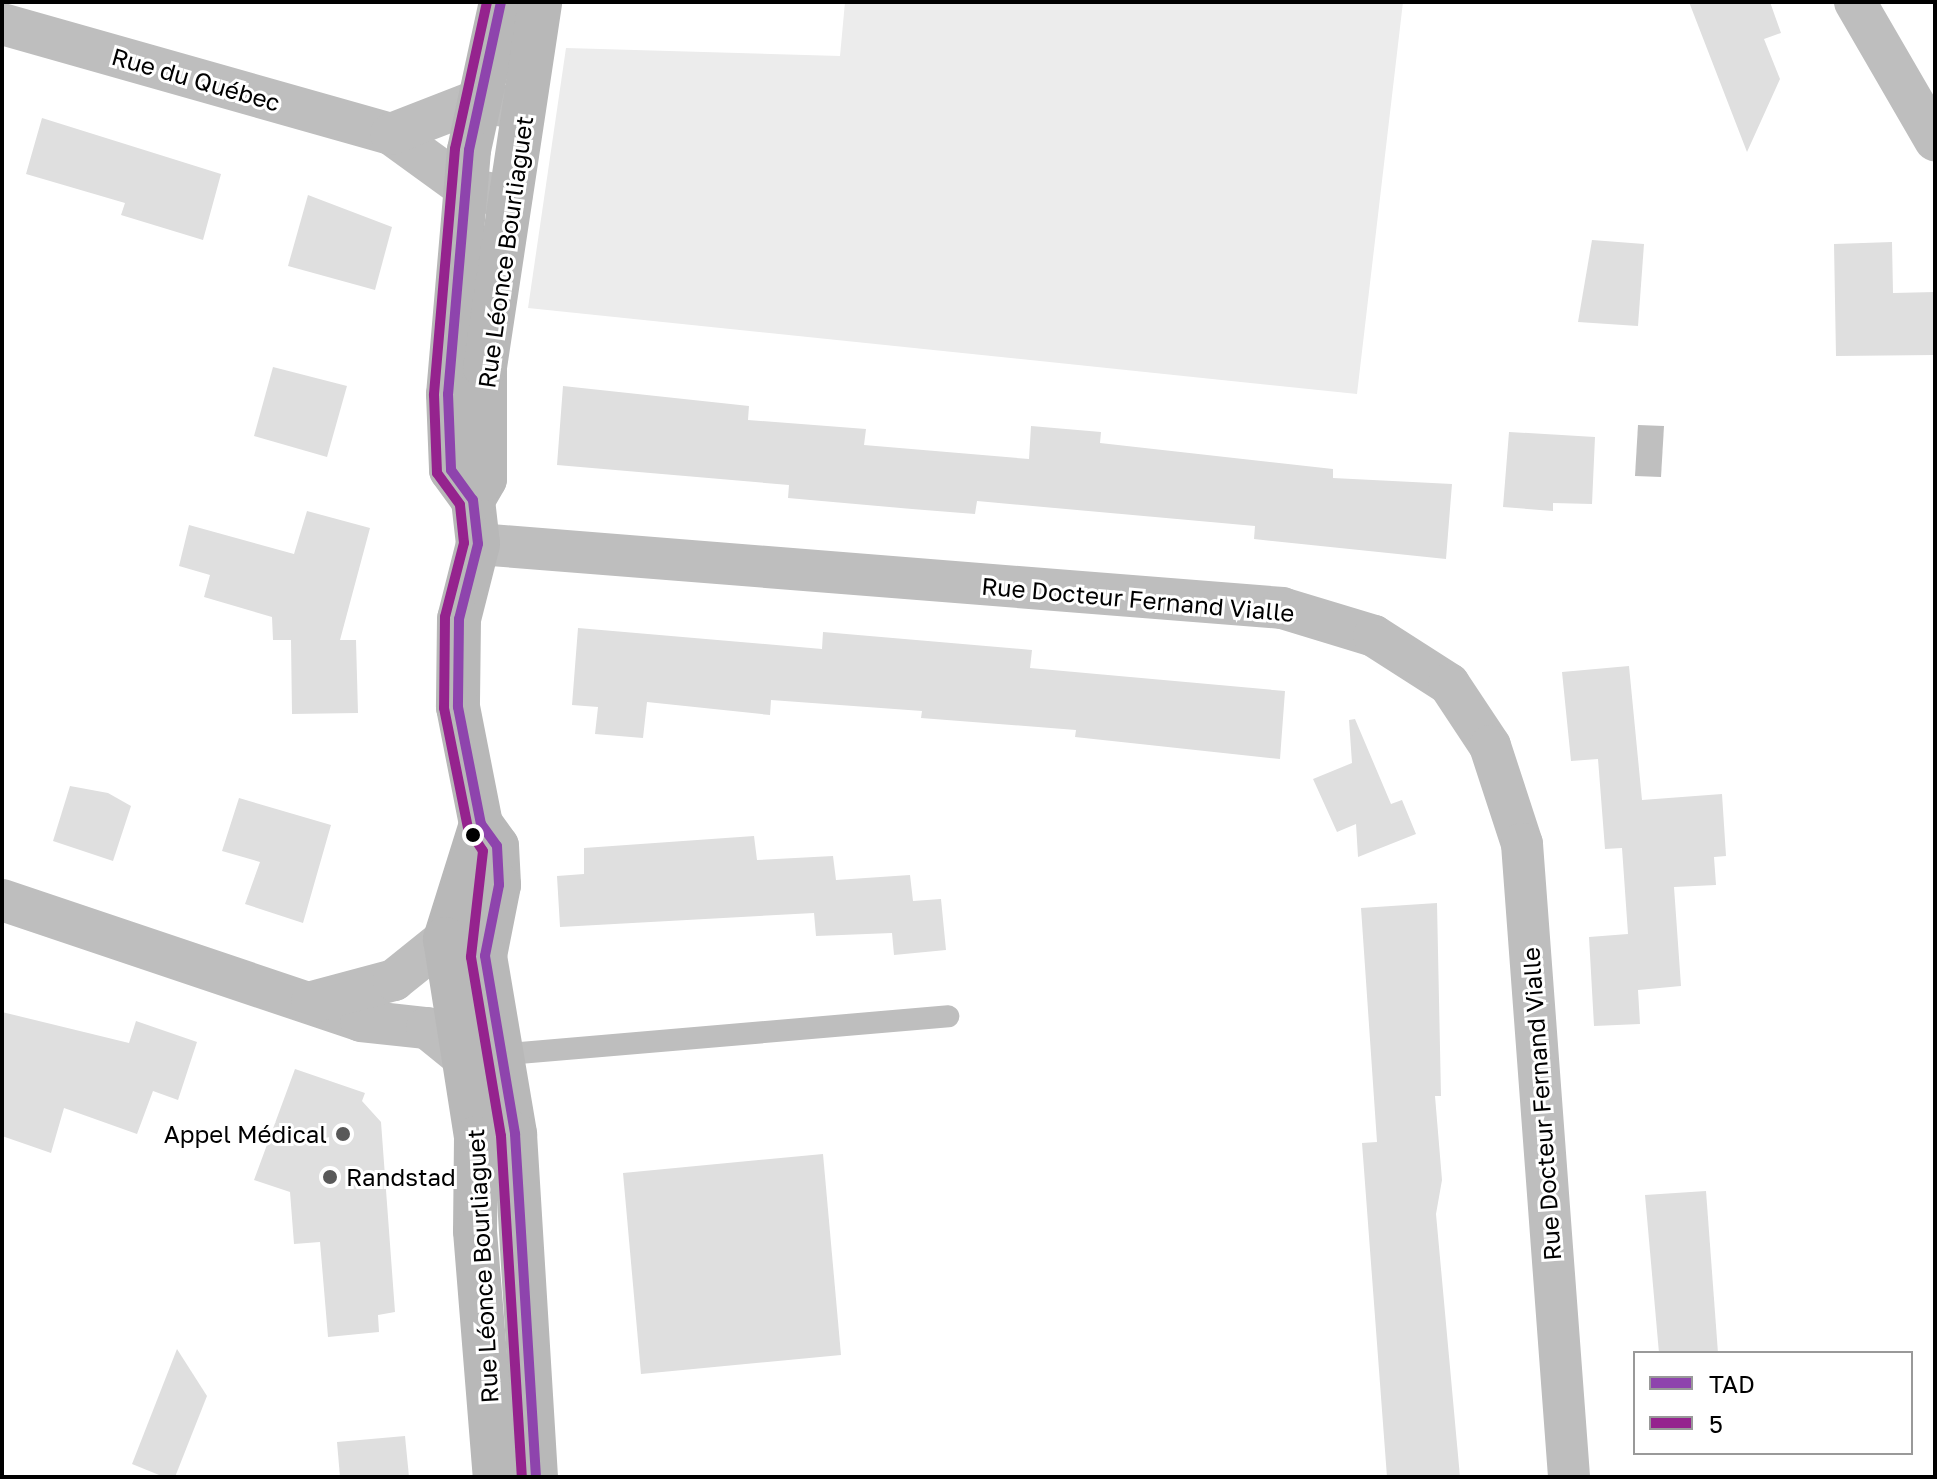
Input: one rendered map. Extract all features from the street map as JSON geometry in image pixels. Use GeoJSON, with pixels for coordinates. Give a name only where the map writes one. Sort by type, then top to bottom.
{"type":"FeatureCollection","features":[{"type":"Feature","properties":{"kind":"main road","name":"Rue Léonce Bourliaguet"},"geometry":{"type":"LineString","coordinates":[[485,1056],[445,939],[481,824],[455,659],[478,544],[473,500],[451,470],[448,394],[476,101],[501,2]]}},
{"type":"Feature","properties":{"kind":"main road","name":"Rue Léonce Bourliaguet"},"geometry":{"type":"LineString","coordinates":[[473,500],[485,479],[485,367],[540,2]]}},
{"type":"Feature","properties":{"kind":"main road","name":"Rue Léonce Bourliaguet"},"geometry":{"type":"LineString","coordinates":[[481,824],[497,846],[499,885],[485,956],[485,1056],[498,1257],[495,1477]]}},
{"type":"Feature","properties":{"kind":"main road","name":"Rue Léonce Bourliaguet"},"geometry":{"type":"LineString","coordinates":[[498,1257],[536,1477]]}},
{"type":"Feature","properties":{"kind":"street"},"geometry":{"type":"LineString","coordinates":[[1855,2],[1935,140]]}},
{"type":"Feature","properties":{"kind":"street","name":"Rue du Québec"},"geometry":{"type":"LineString","coordinates":[[2,24],[391,134],[467,189],[511,197]]}},
{"type":"Feature","properties":{"kind":"street"},"geometry":{"type":"LineString","coordinates":[[391,134],[476,101],[525,109]]}},
{"type":"Feature","properties":{"kind":"street","name":"Rue Docteur Fernand Vialle"},"geometry":{"type":"LineString","coordinates":[[478,544],[1282,608],[1374,636],[1449,684],[1490,746],[1522,844],[1569,1477]]}},
{"type":"Feature","properties":{"kind":"street"},"geometry":{"type":"LineString","coordinates":[[2,900],[361,1021],[427,1028],[485,1056]]}},
{"type":"Feature","properties":{"kind":"street"},"geometry":{"type":"LineString","coordinates":[[312,1002],[394,980],[445,939]]}},
{"type":"Feature","properties":{"kind":"lane"},"geometry":{"type":"LineString","coordinates":[[485,1056],[948,1016]]}},
{"type":"Feature","properties":{"kind":"shaded area"},"geometry":{"type":"Polygon","coordinates":[[[845,2],[1403,2],[1357,394],[528,308],[566,48],[840,56],[845,2]]]}},
{"type":"Feature","properties":{"kind":"shaded area"},"geometry":{"type":"Polygon","coordinates":[[[1638,425],[1664,426],[1661,477],[1635,476],[1638,425]]]}},
{"type":"Feature","properties":{"kind":"building"},"geometry":{"type":"Polygon","coordinates":[[[1689,2],[1770,2],[1781,33],[1764,39],[1780,79],[1747,152],[1689,2]]]}},
{"type":"Feature","properties":{"kind":"building"},"geometry":{"type":"Polygon","coordinates":[[[42,118],[221,174],[203,240],[121,215],[125,203],[26,174],[42,118]]]}},
{"type":"Feature","properties":{"kind":"building"},"geometry":{"type":"Polygon","coordinates":[[[308,195],[392,227],[375,290],[288,266],[308,195]]]}},
{"type":"Feature","properties":{"kind":"building"},"geometry":{"type":"Polygon","coordinates":[[[1592,240],[1644,244],[1638,326],[1578,322],[1592,240]]]}},
{"type":"Feature","properties":{"kind":"building"},"geometry":{"type":"Polygon","coordinates":[[[1892,242],[1893,293],[1935,292],[1935,355],[1836,356],[1834,244],[1892,242]]]}},
{"type":"Feature","properties":{"kind":"building"},"geometry":{"type":"Polygon","coordinates":[[[273,367],[347,386],[327,457],[254,436],[273,367]]]}},
{"type":"Feature","properties":{"kind":"building"},"geometry":{"type":"Polygon","coordinates":[[[563,386],[749,406],[748,420],[866,429],[864,445],[1029,459],[1031,426],[1101,432],[1100,443],[1333,469],[1333,478],[1452,484],[1446,559],[1254,539],[1255,526],[977,501],[975,514],[912,509],[788,498],[789,485],[557,465],[563,386]]]}},
{"type":"Feature","properties":{"kind":"building"},"geometry":{"type":"Polygon","coordinates":[[[1509,432],[1595,437],[1592,504],[1553,503],[1553,511],[1503,507],[1509,432]]]}},
{"type":"Feature","properties":{"kind":"building"},"geometry":{"type":"Polygon","coordinates":[[[307,511],[370,528],[340,640],[356,640],[358,713],[292,714],[291,640],[273,640],[272,617],[204,597],[210,575],[179,566],[189,525],[294,554],[307,511]]]}},
{"type":"Feature","properties":{"kind":"building"},"geometry":{"type":"Polygon","coordinates":[[[578,628],[822,649],[823,632],[1032,650],[1030,668],[1285,691],[1280,759],[1075,737],[1076,730],[921,718],[922,711],[771,700],[770,715],[647,702],[643,738],[595,734],[598,707],[572,705],[578,628]]]}},
{"type":"Feature","properties":{"kind":"building"},"geometry":{"type":"Polygon","coordinates":[[[1629,666],[1642,800],[1722,794],[1726,856],[1714,857],[1716,885],[1674,887],[1681,986],[1638,990],[1640,1024],[1594,1026],[1589,937],[1628,934],[1622,848],[1605,849],[1598,759],[1571,761],[1562,672],[1629,666]]]}},
{"type":"Feature","properties":{"kind":"building"},"geometry":{"type":"Polygon","coordinates":[[[1355,719],[1391,804],[1402,800],[1416,834],[1358,857],[1356,824],[1337,832],[1313,779],[1352,763],[1349,720],[1355,719]]]}},
{"type":"Feature","properties":{"kind":"building"},"geometry":{"type":"Polygon","coordinates":[[[70,786],[108,793],[131,806],[113,861],[53,841],[70,786]]]}},
{"type":"Feature","properties":{"kind":"building"},"geometry":{"type":"Polygon","coordinates":[[[239,798],[331,825],[303,923],[245,904],[260,862],[222,851],[239,798]]]}},
{"type":"Feature","properties":{"kind":"building"},"geometry":{"type":"Polygon","coordinates":[[[754,836],[757,860],[833,856],[836,880],[910,875],[913,901],[941,899],[946,950],[894,955],[892,933],[816,936],[814,913],[560,927],[557,876],[584,874],[584,848],[754,836]]]}},
{"type":"Feature","properties":{"kind":"building"},"geometry":{"type":"Polygon","coordinates":[[[1437,903],[1441,1096],[1435,1096],[1442,1180],[1436,1214],[1460,1477],[1387,1477],[1362,1143],[1377,1142],[1361,908],[1437,903]]]}},
{"type":"Feature","properties":{"kind":"building"},"geometry":{"type":"Polygon","coordinates":[[[2,1012],[129,1043],[136,1021],[197,1042],[178,1100],[153,1091],[137,1134],[64,1108],[51,1153],[2,1136],[2,1012]]]}},
{"type":"Feature","properties":{"kind":"building"},"geometry":{"type":"Polygon","coordinates":[[[295,1069],[365,1093],[362,1101],[381,1122],[395,1312],[378,1315],[379,1332],[328,1337],[320,1242],[294,1244],[290,1192],[254,1180],[295,1069]]]}},
{"type":"Feature","properties":{"kind":"building"},"geometry":{"type":"Polygon","coordinates":[[[823,1154],[841,1355],[641,1374],[623,1173],[823,1154]]]}},
{"type":"Feature","properties":{"kind":"building"},"geometry":{"type":"Polygon","coordinates":[[[1706,1191],[1718,1351],[1659,1351],[1645,1195],[1706,1191]]]}},
{"type":"Feature","properties":{"kind":"building"},"geometry":{"type":"Polygon","coordinates":[[[177,1349],[207,1396],[175,1477],[164,1477],[132,1464],[177,1349]]]}},
{"type":"Feature","properties":{"kind":"building"},"geometry":{"type":"Polygon","coordinates":[[[405,1436],[409,1477],[340,1477],[337,1442],[405,1436]]]}},
{"type":"Feature","properties":{"kind":"transit line","name":"5"},"geometry":{"type":"LineString","coordinates":[[487,2],[455,149],[434,395],[437,473],[460,505],[464,543],[445,617],[444,708],[468,828],[483,851],[471,957],[501,1136],[522,1477]]}},
{"type":"Feature","properties":{"kind":"transit line","name":"TAD"},"geometry":{"type":"LineString","coordinates":[[501,2],[469,150],[448,394],[451,470],[473,500],[478,544],[459,619],[458,707],[481,824],[497,846],[499,885],[485,956],[515,1134],[536,1477]]}},
{"type":"Feature","properties":{"kind":"place","name":"Appel Médical"},"geometry":{"type":"Point","coordinates":[343,1134]}},
{"type":"Feature","properties":{"kind":"place","name":"Randstad"},"geometry":{"type":"Point","coordinates":[330,1177]}}]}
